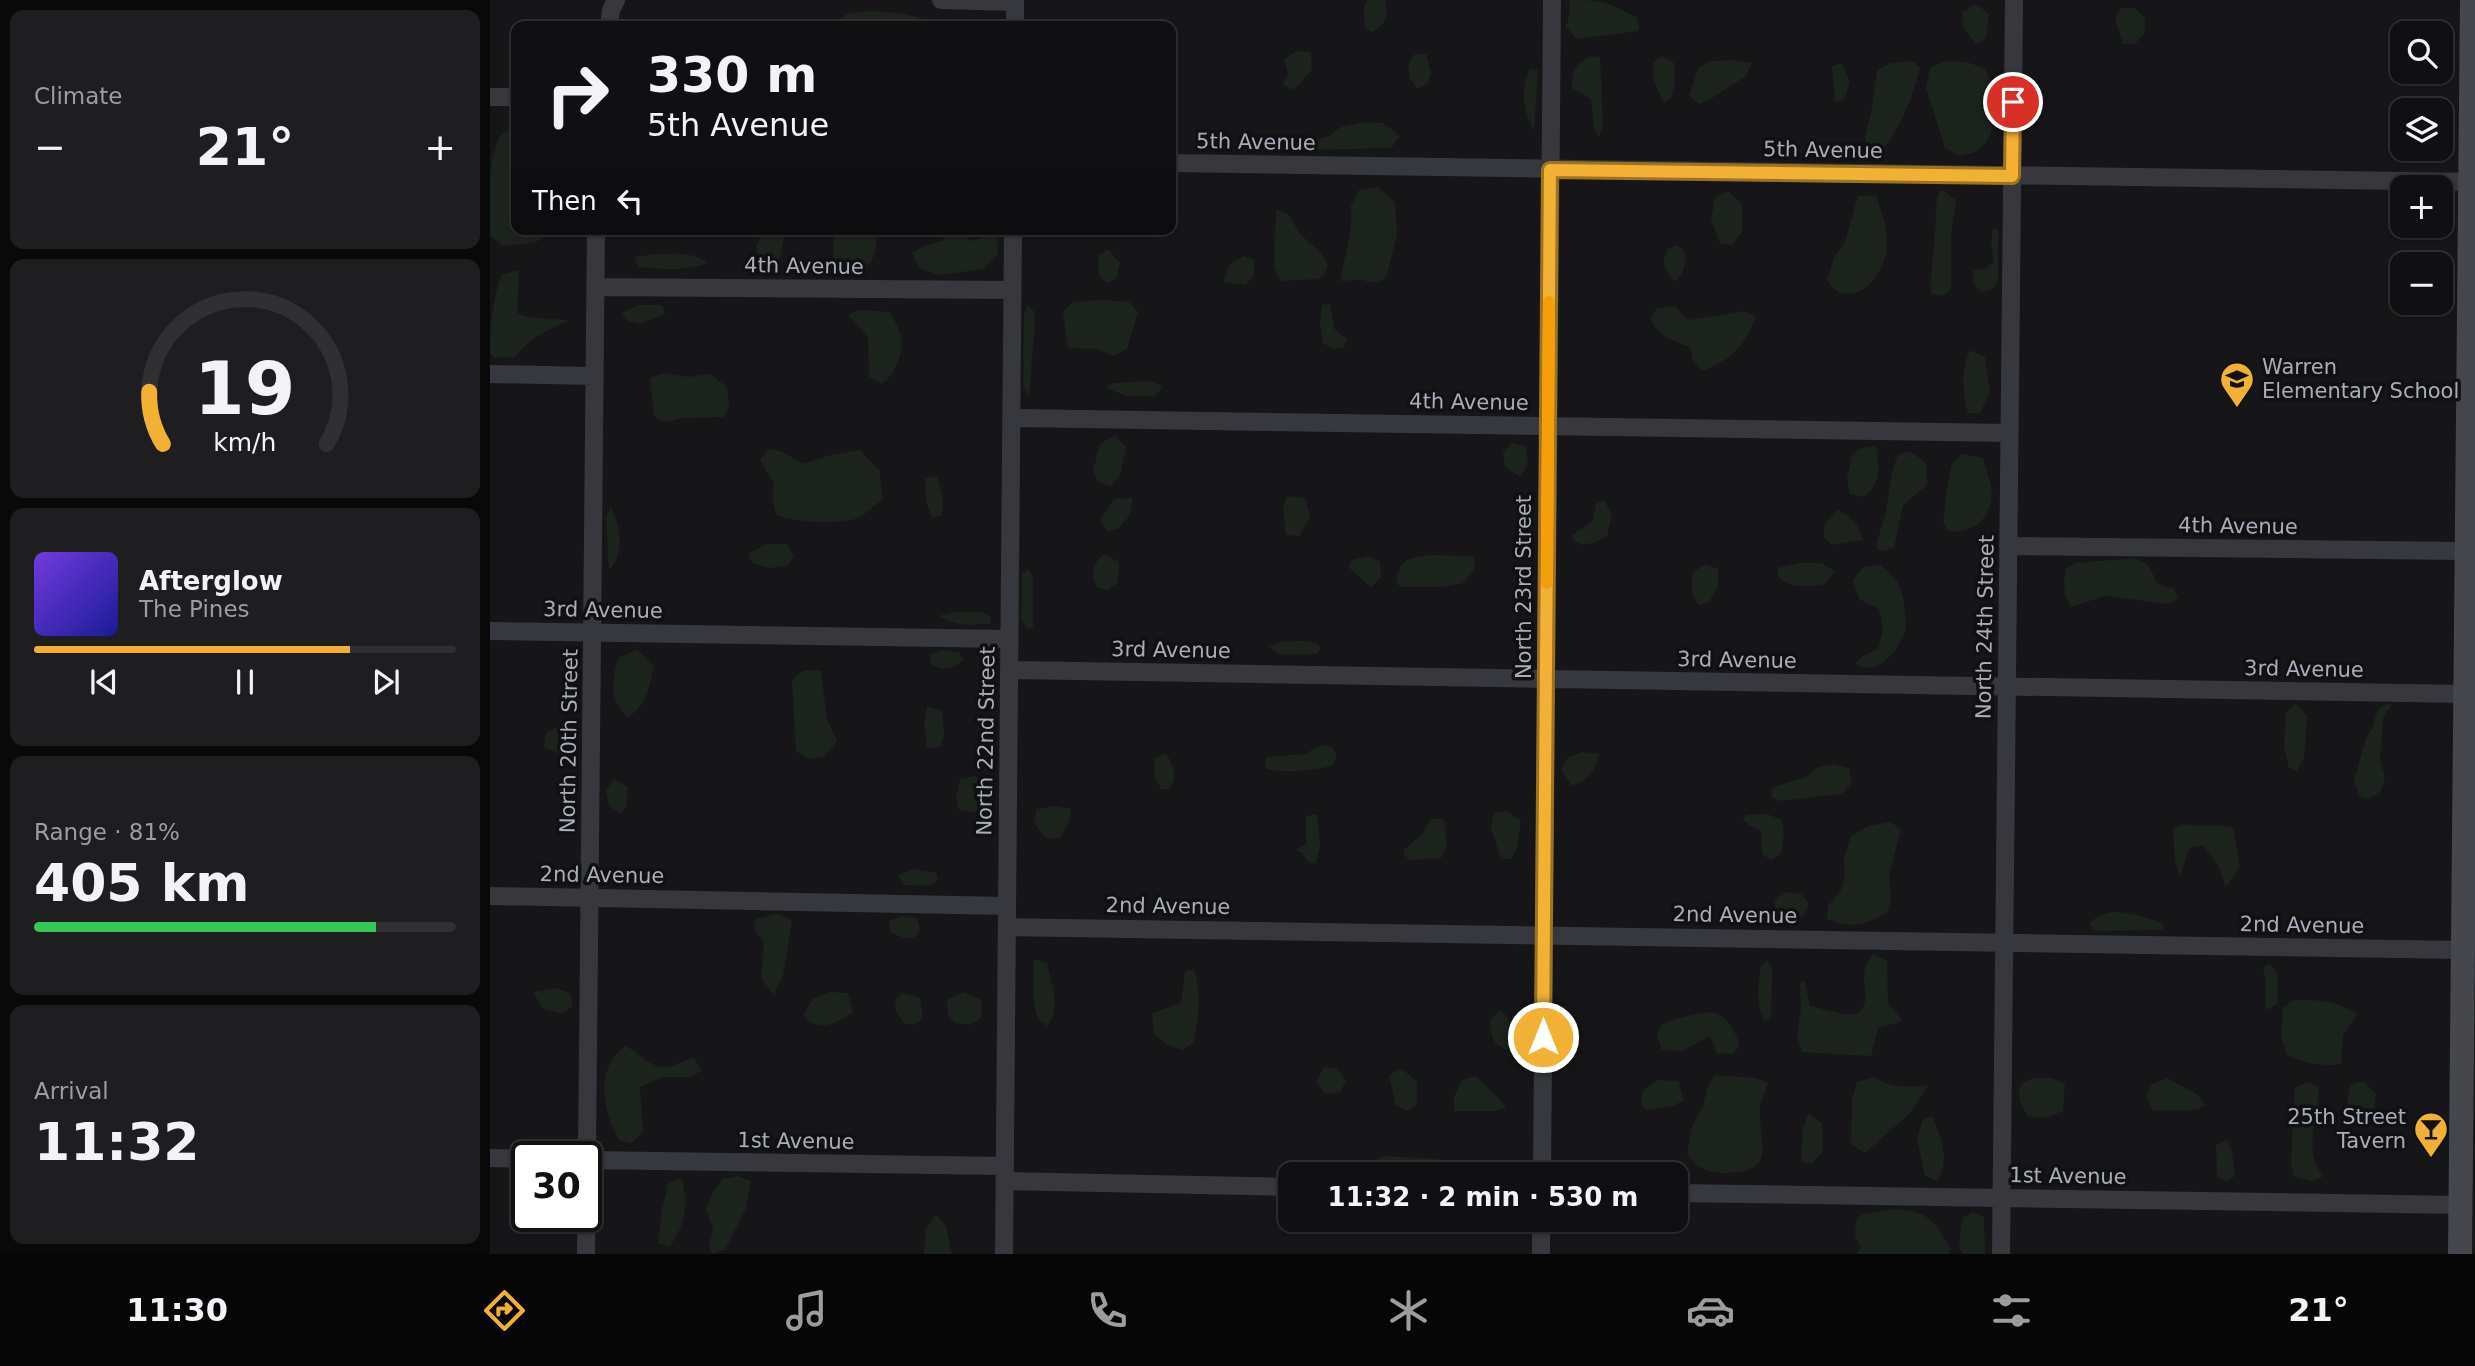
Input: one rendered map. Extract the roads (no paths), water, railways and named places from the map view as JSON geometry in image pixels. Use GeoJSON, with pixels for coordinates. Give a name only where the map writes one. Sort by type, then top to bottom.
{"type":"FeatureCollection","features":[{"type":"Feature","properties":{"kind":"street"},"geometry":{"type":"LineString","coordinates":[[610,21],[616,0]]}},
{"type":"Feature","properties":{"kind":"street"},"geometry":{"type":"LineString","coordinates":[[941,0],[1015,1],[1015,21]]}},
{"type":"Feature","properties":{"kind":"street","name":"North 23rd Street"},"geometry":{"type":"LineString","coordinates":[[1542,1162],[1552,0]]}},
{"type":"Feature","properties":{"kind":"street","name":"North 24th Street"},"geometry":{"type":"LineString","coordinates":[[2001,1254],[2014,0]]}},
{"type":"Feature","properties":{"kind":"street"},"geometry":{"type":"LineString","coordinates":[[2460,1254],[2466,551],[2471,476],[2472,0]]}},
{"type":"Feature","properties":{"kind":"street"},"geometry":{"type":"LineString","coordinates":[[490,97],[511,97]]}},
{"type":"Feature","properties":{"kind":"street","name":"5th Avenue"},"geometry":{"type":"LineString","coordinates":[[1176,163],[2472,182]]}},
{"type":"Feature","properties":{"kind":"street","name":"North 20th Street"},"geometry":{"type":"LineString","coordinates":[[587,1141],[596,235]]}},
{"type":"Feature","properties":{"kind":"street","name":"North 22nd Street"},"geometry":{"type":"LineString","coordinates":[[1004,1254],[1013,235]]}},
{"type":"Feature","properties":{"kind":"street","name":"4th Avenue"},"geometry":{"type":"LineString","coordinates":[[596,287],[1012,290]]}},
{"type":"Feature","properties":{"kind":"street"},"geometry":{"type":"LineString","coordinates":[[490,374],[595,376]]}},
{"type":"Feature","properties":{"kind":"street","name":"4th Avenue"},"geometry":{"type":"LineString","coordinates":[[1011,418],[2009,433]]}},
{"type":"Feature","properties":{"kind":"street","name":"4th Avenue"},"geometry":{"type":"LineString","coordinates":[[2008,546],[2466,551]]}},
{"type":"Feature","properties":{"kind":"street","name":"3rd Avenue"},"geometry":{"type":"LineString","coordinates":[[490,631],[1009,639]]}},
{"type":"Feature","properties":{"kind":"street","name":"3rd Avenue"},"geometry":{"type":"LineString","coordinates":[[1009,670],[2465,694]]}},
{"type":"Feature","properties":{"kind":"street","name":"2nd Avenue"},"geometry":{"type":"LineString","coordinates":[[490,896],[1007,906]]}},
{"type":"Feature","properties":{"kind":"street","name":"2nd Avenue"},"geometry":{"type":"LineString","coordinates":[[1007,927],[2463,950]]}},
{"type":"Feature","properties":{"kind":"street"},"geometry":{"type":"LineString","coordinates":[[490,1158],[511,1159]]}},
{"type":"Feature","properties":{"kind":"street","name":"1st Avenue"},"geometry":{"type":"LineString","coordinates":[[602,1161],[1278,1185]]}},
{"type":"Feature","properties":{"kind":"street","name":"1st Avenue"},"geometry":{"type":"LineString","coordinates":[[1688,1193],[2460,1205]]}},
{"type":"Feature","properties":{"kind":"street","name":"North 20th Street"},"geometry":{"type":"LineString","coordinates":[[586,1232],[586,1254]]}},
{"type":"Feature","properties":{"kind":"street"},"geometry":{"type":"LineString","coordinates":[[1541,1232],[1541,1254]]}},
{"type":"Feature","properties":{"kind":"place","name":"Warren Elementary School"},"geometry":{"type":"Point","coordinates":[2237,409]}},
{"type":"Feature","properties":{"kind":"place","name":"25th Street Tavern"},"geometry":{"type":"Point","coordinates":[2431,1159]}}]}
